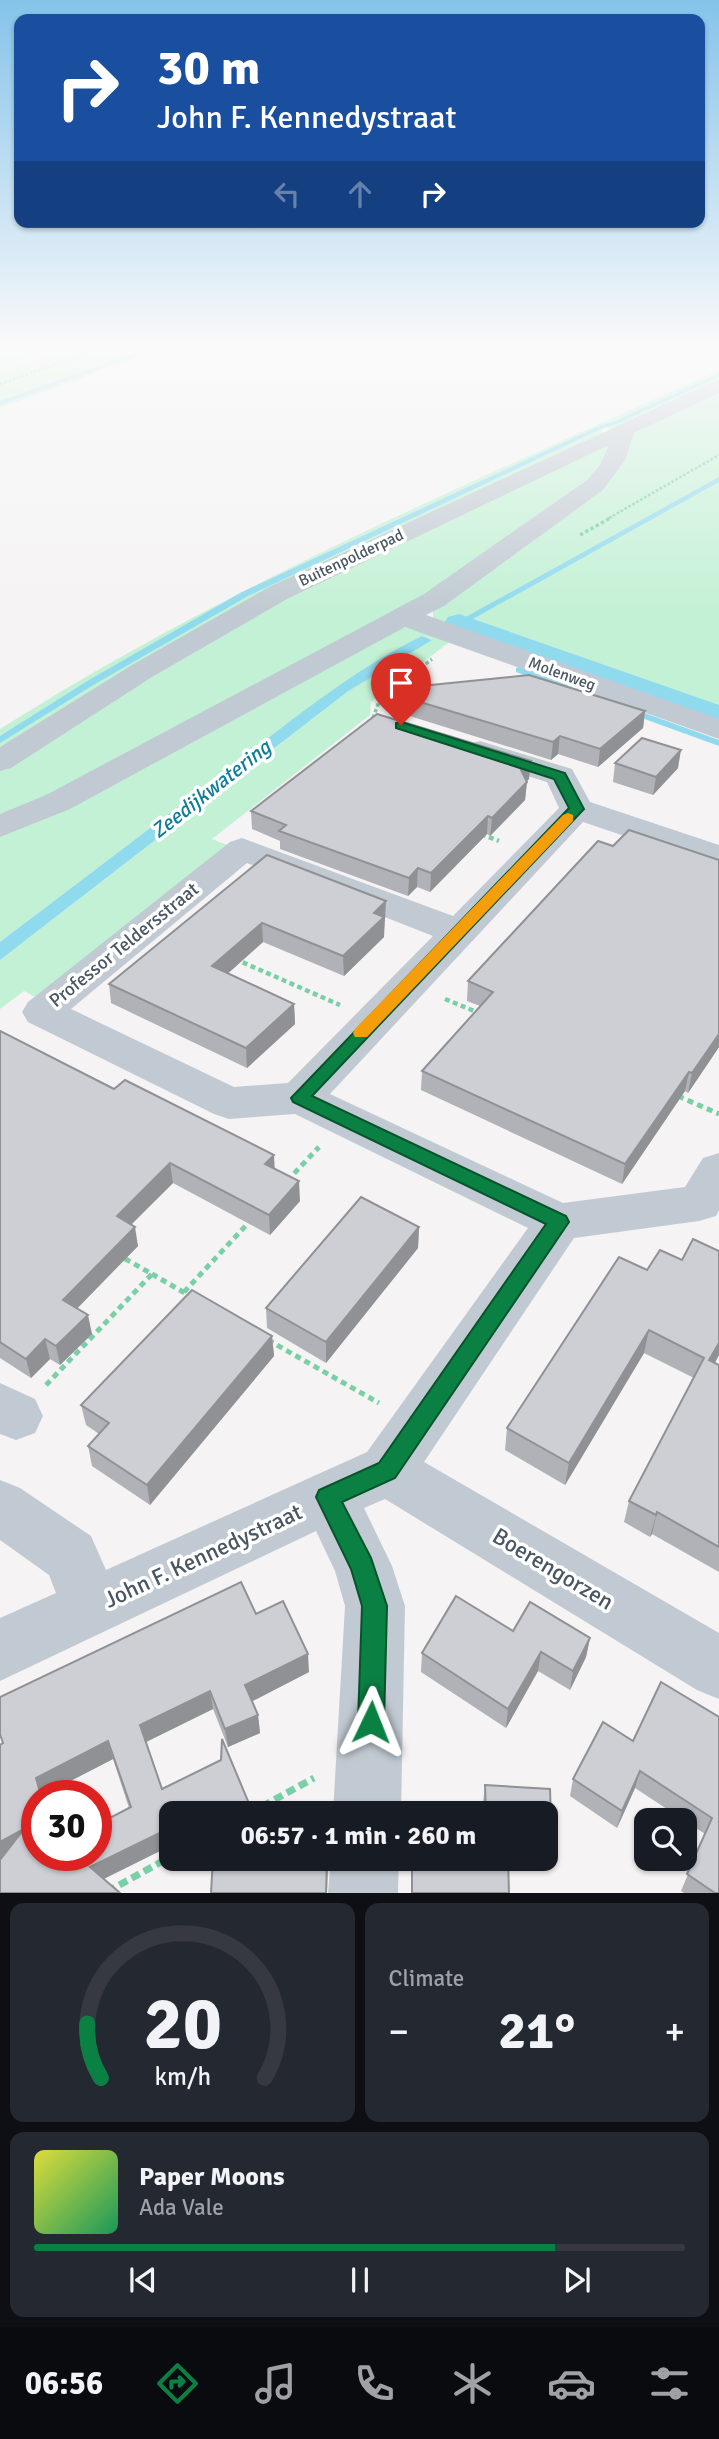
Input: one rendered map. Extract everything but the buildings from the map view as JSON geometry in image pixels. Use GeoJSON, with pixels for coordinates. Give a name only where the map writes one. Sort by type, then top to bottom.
{"type":"FeatureCollection","features":[{"type":"Feature","properties":{"kind":"street","name":"Buitenpolderpad"},"geometry":{"type":"LineString","coordinates":[[0,761],[142,671],[278,593],[614,434]]}},
{"type":"Feature","properties":{"kind":"street"},"geometry":{"type":"LineString","coordinates":[[0,827],[58,802],[405,617],[456,585],[585,494],[608,470],[622,442],[623,434]]}},
{"type":"Feature","properties":{"kind":"street","name":"Molenweg"},"geometry":{"type":"LineString","coordinates":[[405,617],[719,730]]}},
{"type":"Feature","properties":{"kind":"street"},"geometry":{"type":"LineString","coordinates":[[454,742],[560,776],[577,809],[719,857]]}},
{"type":"Feature","properties":{"kind":"street"},"geometry":{"type":"LineString","coordinates":[[300,1098],[577,809]]}},
{"type":"Feature","properties":{"kind":"street","name":"Professor Teldersstraat"},"geometry":{"type":"LineString","coordinates":[[459,932],[242,849],[42,1012],[229,1102],[300,1098],[559,1222]]}},
{"type":"Feature","properties":{"kind":"street"},"geometry":{"type":"LineString","coordinates":[[402,1448],[559,1222],[712,1195]]}},
{"type":"Feature","properties":{"kind":"street","name":"John F. Kennedystraat"},"geometry":{"type":"LineString","coordinates":[[0,1650],[328,1497],[402,1448]]}},
{"type":"Feature","properties":{"kind":"street","name":"Boerengorzen"},"geometry":{"type":"LineString","coordinates":[[402,1448],[719,1668]]}},
{"type":"Feature","properties":{"kind":"street"},"geometry":{"type":"LineString","coordinates":[[328,1497],[363,1566],[375,1606],[368,1801]]}},
{"type":"Feature","properties":{"kind":"street"},"geometry":{"type":"LineString","coordinates":[[0,1507],[70,1556],[92,1607]]}},
{"type":"Feature","properties":{"kind":"street"},"geometry":{"type":"LineString","coordinates":[[363,1893],[364,1871]]}},
{"type":"Feature","properties":{"kind":"path"},"geometry":{"type":"LineString","coordinates":[[364,725],[374,717],[380,699],[460,637]]}},
{"type":"Feature","properties":{"kind":"path"},"geometry":{"type":"LineString","coordinates":[[471,830],[534,853]]}},
{"type":"Feature","properties":{"kind":"path"},"geometry":{"type":"LineString","coordinates":[[225,955],[374,1020]]}},
{"type":"Feature","properties":{"kind":"path"},"geometry":{"type":"LineString","coordinates":[[409,984],[482,1014]]}},
{"type":"Feature","properties":{"kind":"path"},"geometry":{"type":"LineString","coordinates":[[668,1092],[719,1114]]}},
{"type":"Feature","properties":{"kind":"path"},"geometry":{"type":"LineString","coordinates":[[278,1190],[344,1119]]}},
{"type":"Feature","properties":{"kind":"path"},"geometry":{"type":"LineString","coordinates":[[184,1293],[259,1211]]}},
{"type":"Feature","properties":{"kind":"path"},"geometry":{"type":"LineString","coordinates":[[117,1254],[195,1299]]}},
{"type":"Feature","properties":{"kind":"path"},"geometry":{"type":"LineString","coordinates":[[8,1411],[152,1274]]}},
{"type":"Feature","properties":{"kind":"path"},"geometry":{"type":"LineString","coordinates":[[266,1339],[402,1448]]}},
{"type":"Feature","properties":{"kind":"path"},"geometry":{"type":"LineString","coordinates":[[272,1801],[370,1747]]}},
{"type":"Feature","properties":{"kind":"path"},"geometry":{"type":"LineString","coordinates":[[116,1893],[112,1889],[159,1863]]}},
{"type":"Feature","properties":{"kind":"green space"},"geometry":{"type":"Polygon","coordinates":[[[576,434],[602,434],[334,561],[0,755],[0,729],[86,677],[263,581],[576,434]]]}},
{"type":"Feature","properties":{"kind":"green space"},"geometry":{"type":"Polygon","coordinates":[[[631,434],[719,434],[719,726],[433,618],[433,610],[565,515],[631,434]]]}},
{"type":"Feature","properties":{"kind":"green space"},"geometry":{"type":"Polygon","coordinates":[[[613,439],[601,470],[393,618],[0,819],[0,768],[249,614],[613,439]]]}},
{"type":"Feature","properties":{"kind":"green space"},"geometry":{"type":"Polygon","coordinates":[[[404,627],[452,640],[371,702],[370,715],[212,839],[227,845],[37,998],[24,991],[0,1009],[0,960],[347,692],[432,639],[422,636],[351,679],[263,742],[0,942],[0,832],[404,627]]]}},
{"type":"Feature","properties":{"kind":"water"},"geometry":{"type":"Polygon","coordinates":[[[422,636],[432,640],[347,692],[0,960],[0,942],[327,694],[422,636]]]}},
{"type":"Feature","properties":{"kind":"waterway"},"geometry":{"type":"LineString","coordinates":[[0,740],[92,682],[245,594],[585,434]]}},
{"type":"Feature","properties":{"kind":"waterway","name":"Zeedijkwatering"},"geometry":{"type":"LineString","coordinates":[[450,628],[719,479]]}},
{"type":"Feature","properties":{"kind":"waterway"},"geometry":{"type":"LineString","coordinates":[[459,623],[719,716]]}},
{"type":"Feature","properties":{"kind":"waterway"},"geometry":{"type":"LineString","coordinates":[[519,670],[568,688]]}},
{"type":"Feature","properties":{"kind":"waterway"},"geometry":{"type":"LineString","coordinates":[[631,711],[719,743]]}},
{"type":"Feature","properties":{"kind":"slow traffic"},"geometry":{"type":"LineString","coordinates":[[361,1033],[568,818]]}},
{"type":"Feature","properties":{"kind":"route"},"geometry":{"type":"LineString","coordinates":[[371,1722],[375,1606],[363,1566],[328,1497],[387,1470],[559,1222],[300,1098],[577,809],[560,776],[401,725]]}}]}
